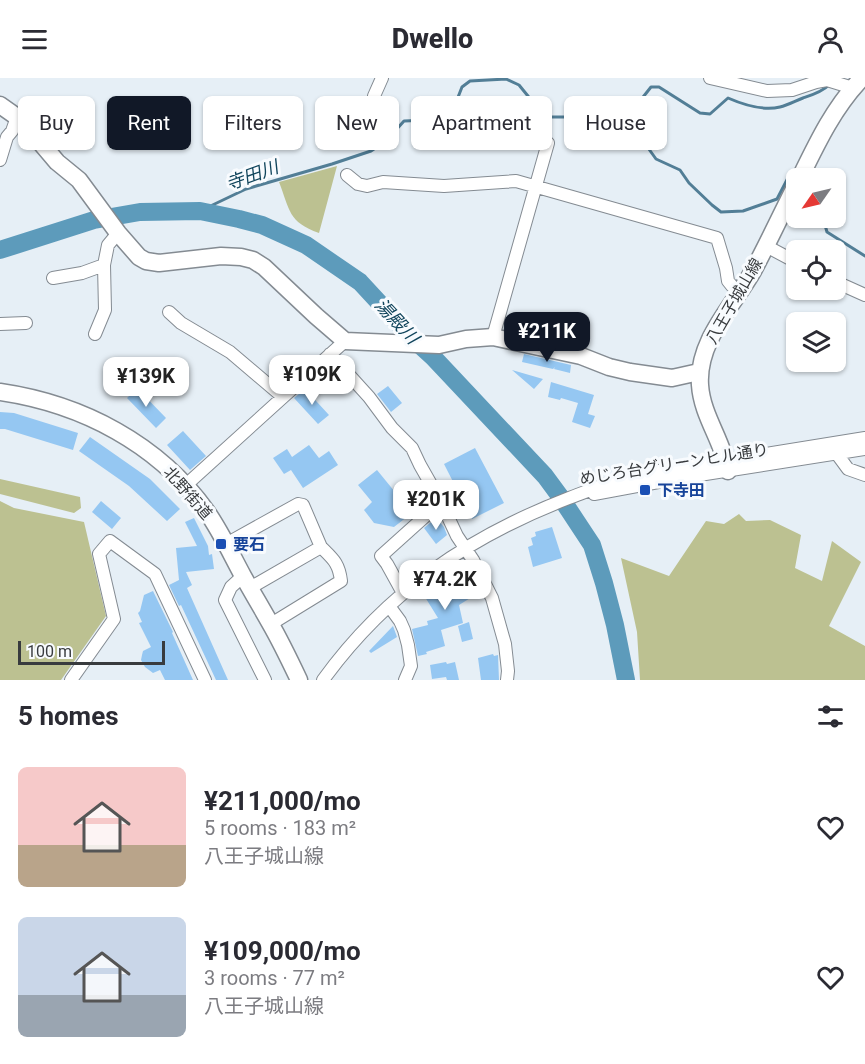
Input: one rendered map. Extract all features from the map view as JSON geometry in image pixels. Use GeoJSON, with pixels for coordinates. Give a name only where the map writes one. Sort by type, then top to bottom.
{"type":"FeatureCollection","features":[{"type":"Feature","properties":{"kind":"main road","name":"八王子城山線"},"geometry":{"type":"LineString","coordinates":[[805,168],[828,123],[857,83]]}},
{"type":"Feature","properties":{"kind":"main road"},"geometry":{"type":"LineString","coordinates":[[0,105],[17,117],[57,162],[80,180],[118,233],[139,257],[149,262],[159,263],[221,256],[241,256],[253,260],[264,267],[345,341],[439,345],[466,339],[493,337],[581,356],[630,372],[672,378],[699,372],[704,406],[727,465]]}},
{"type":"Feature","properties":{"kind":"main road","name":"八王子城山線"},"geometry":{"type":"LineString","coordinates":[[699,372],[711,338],[766,246],[786,206]]}},
{"type":"Feature","properties":{"kind":"main road","name":"北野街道"},"geometry":{"type":"LineString","coordinates":[[0,392],[53,403],[104,424],[124,435],[172,471],[209,514],[271,624],[299,680]]}},
{"type":"Feature","properties":{"kind":"street"},"geometry":{"type":"LineString","coordinates":[[374,96],[382,78]]}},
{"type":"Feature","properties":{"kind":"street"},"geometry":{"type":"LineString","coordinates":[[710,78],[767,91],[792,90],[816,82],[857,83]]}},
{"type":"Feature","properties":{"kind":"street"},"geometry":{"type":"LineString","coordinates":[[0,160],[7,137],[17,117]]}},
{"type":"Feature","properties":{"kind":"street"},"geometry":{"type":"LineString","coordinates":[[493,337],[546,150]]}},
{"type":"Feature","properties":{"kind":"street"},"geometry":{"type":"LineString","coordinates":[[347,175],[358,184],[367,186],[382,182],[444,186],[516,181],[717,238],[728,281],[740,291]]}},
{"type":"Feature","properties":{"kind":"street"},"geometry":{"type":"LineString","coordinates":[[95,334],[105,310],[104,265],[108,245],[118,233]]}},
{"type":"Feature","properties":{"kind":"street"},"geometry":{"type":"LineString","coordinates":[[766,246],[786,257]]}},
{"type":"Feature","properties":{"kind":"street"},"geometry":{"type":"LineString","coordinates":[[53,278],[82,273],[104,265]]}},
{"type":"Feature","properties":{"kind":"street"},"geometry":{"type":"LineString","coordinates":[[846,286],[865,295]]}},
{"type":"Feature","properties":{"kind":"street"},"geometry":{"type":"LineString","coordinates":[[169,312],[181,323],[230,352],[283,397]]}},
{"type":"Feature","properties":{"kind":"street"},"geometry":{"type":"LineString","coordinates":[[0,324],[26,323]]}},
{"type":"Feature","properties":{"kind":"street"},"geometry":{"type":"LineString","coordinates":[[186,486],[345,341]]}},
{"type":"Feature","properties":{"kind":"street"},"geometry":{"type":"LineString","coordinates":[[330,354],[369,397],[392,428],[409,443],[492,598],[505,644],[507,680]]}},
{"type":"Feature","properties":{"kind":"street","name":"めじろ台グリーンヒル通り"},"geometry":{"type":"LineString","coordinates":[[833,449],[865,438]]}},
{"type":"Feature","properties":{"kind":"street"},"geometry":{"type":"LineString","coordinates":[[833,449],[848,469],[865,475]]}},
{"type":"Feature","properties":{"kind":"street","name":"めじろ台グリーンヒル通り"},"geometry":{"type":"LineString","coordinates":[[465,548],[549,506],[612,481],[634,475],[727,465],[833,449],[865,449]]}},
{"type":"Feature","properties":{"kind":"street"},"geometry":{"type":"LineString","coordinates":[[403,593],[381,556],[441,502]]}},
{"type":"Feature","properties":{"kind":"street"},"geometry":{"type":"LineString","coordinates":[[226,544],[298,504],[303,505],[321,547],[337,564],[341,581],[271,624]]}},
{"type":"Feature","properties":{"kind":"street"},"geometry":{"type":"LineString","coordinates":[[71,680],[114,619],[99,554],[110,541],[155,574],[205,680]]}},
{"type":"Feature","properties":{"kind":"street"},"geometry":{"type":"LineString","coordinates":[[265,680],[225,600],[231,587],[247,582],[321,547]]}},
{"type":"Feature","properties":{"kind":"street"},"geometry":{"type":"LineString","coordinates":[[323,680],[361,634],[389,606],[433,570],[465,548]]}},
{"type":"Feature","properties":{"kind":"street"},"geometry":{"type":"LineString","coordinates":[[389,606],[400,621],[408,645],[411,666],[405,680]]}},
{"type":"Feature","properties":{"kind":"green space"},"geometry":{"type":"Polygon","coordinates":[[[337,166],[319,233],[301,224],[292,214],[279,182],[337,166]]]}},
{"type":"Feature","properties":{"kind":"green space"},"geometry":{"type":"Polygon","coordinates":[[[0,479],[80,497],[81,508],[74,513],[0,494],[0,479]]]}},
{"type":"Feature","properties":{"kind":"green space"},"geometry":{"type":"Polygon","coordinates":[[[0,501],[14,508],[84,522],[106,616],[61,680],[0,680],[0,501]]]}},
{"type":"Feature","properties":{"kind":"green space"},"geometry":{"type":"Polygon","coordinates":[[[739,514],[746,521],[770,520],[801,535],[795,568],[822,581],[832,541],[861,562],[829,626],[865,646],[865,680],[640,680],[637,632],[621,558],[669,576],[706,521],[724,524],[739,514]]]}},
{"type":"Feature","properties":{"kind":"building"},"geometry":{"type":"Polygon","coordinates":[[[524,354],[571,365],[570,373],[554,369],[555,367],[553,369],[522,362],[524,354]]]}},
{"type":"Feature","properties":{"kind":"building"},"geometry":{"type":"Polygon","coordinates":[[[512,370],[543,379],[534,389],[512,370]]]}},
{"type":"Feature","properties":{"kind":"building"},"geometry":{"type":"Polygon","coordinates":[[[551,382],[594,395],[588,414],[595,416],[590,428],[572,422],[578,403],[548,397],[551,382]]]}},
{"type":"Feature","properties":{"kind":"building"},"geometry":{"type":"Polygon","coordinates":[[[388,386],[402,403],[391,412],[377,394],[388,386]]]}},
{"type":"Feature","properties":{"kind":"building"},"geometry":{"type":"Polygon","coordinates":[[[137,388],[166,418],[156,428],[127,398],[137,388]]]}},
{"type":"Feature","properties":{"kind":"building"},"geometry":{"type":"Polygon","coordinates":[[[305,389],[329,415],[318,424],[294,398],[305,389]]]}},
{"type":"Feature","properties":{"kind":"building"},"geometry":{"type":"Polygon","coordinates":[[[0,412],[14,413],[78,433],[73,450],[0,429],[0,412]]]}},
{"type":"Feature","properties":{"kind":"building"},"geometry":{"type":"Polygon","coordinates":[[[183,431],[206,456],[190,470],[167,445],[183,431]]]}},
{"type":"Feature","properties":{"kind":"building"},"geometry":{"type":"Polygon","coordinates":[[[90,437],[150,479],[180,509],[167,521],[129,486],[79,451],[90,437]]]}},
{"type":"Feature","properties":{"kind":"building"},"geometry":{"type":"Polygon","coordinates":[[[309,445],[319,458],[329,451],[338,465],[303,488],[291,470],[284,474],[273,458],[287,449],[292,457],[309,445]]]}},
{"type":"Feature","properties":{"kind":"building"},"geometry":{"type":"Polygon","coordinates":[[[475,448],[504,503],[472,519],[444,464],[475,448]]]}},
{"type":"Feature","properties":{"kind":"building"},"geometry":{"type":"Polygon","coordinates":[[[377,470],[404,503],[418,492],[428,495],[430,499],[394,527],[374,523],[364,510],[372,502],[358,485],[377,470]]]}},
{"type":"Feature","properties":{"kind":"building"},"geometry":{"type":"Polygon","coordinates":[[[101,501],[121,518],[112,529],[92,512],[101,501]]]}},
{"type":"Feature","properties":{"kind":"building"},"geometry":{"type":"Polygon","coordinates":[[[194,518],[208,546],[209,555],[212,554],[214,569],[186,572],[192,585],[187,588],[228,680],[216,680],[181,605],[179,606],[169,585],[179,580],[176,548],[197,546],[185,522],[194,518]]]}},
{"type":"Feature","properties":{"kind":"building"},"geometry":{"type":"Polygon","coordinates":[[[436,518],[444,527],[447,535],[436,544],[424,528],[436,518]]]}},
{"type":"Feature","properties":{"kind":"building"},"geometry":{"type":"Polygon","coordinates":[[[552,527],[562,558],[533,567],[528,547],[533,545],[531,538],[536,536],[535,532],[552,527]]]}},
{"type":"Feature","properties":{"kind":"building"},"geometry":{"type":"Polygon","coordinates":[[[467,566],[480,592],[459,605],[463,623],[441,630],[445,646],[418,656],[412,629],[428,625],[427,621],[438,618],[425,597],[457,577],[455,573],[467,566]]]}},
{"type":"Feature","properties":{"kind":"building"},"geometry":{"type":"Polygon","coordinates":[[[153,591],[193,680],[165,680],[160,670],[153,673],[145,667],[141,660],[143,651],[151,647],[139,623],[142,622],[138,613],[144,595],[153,591]]]}},
{"type":"Feature","properties":{"kind":"building"},"geometry":{"type":"Polygon","coordinates":[[[469,622],[473,639],[462,642],[458,626],[469,622]]]}},
{"type":"Feature","properties":{"kind":"building"},"geometry":{"type":"Polygon","coordinates":[[[393,626],[397,637],[371,653],[369,651],[393,626]]]}},
{"type":"Feature","properties":{"kind":"building"},"geometry":{"type":"Polygon","coordinates":[[[498,655],[499,680],[481,680],[478,658],[498,655]]]}},
{"type":"Feature","properties":{"kind":"building"},"geometry":{"type":"Polygon","coordinates":[[[446,662],[447,664],[455,662],[459,680],[447,680],[446,677],[432,679],[430,665],[446,662]]]}},
{"type":"Feature","properties":{"kind":"waterway","name":"寺田川"},"geometry":{"type":"LineString","coordinates":[[200,211],[246,189],[371,151],[386,141],[404,121],[430,120],[448,115],[453,110],[462,87],[470,81],[506,79],[519,85],[545,117],[583,117],[636,106],[646,145],[656,159],[680,170],[689,183],[721,212],[743,211],[777,199],[786,182]]}},
{"type":"Feature","properties":{"kind":"waterway"},"geometry":{"type":"LineString","coordinates":[[644,96],[651,87],[659,87],[700,113],[710,114],[728,98],[754,107],[774,108],[817,93],[829,85]]}},
{"type":"Feature","properties":{"kind":"waterway","name":"湯殿川"},"geometry":{"type":"LineString","coordinates":[[0,250],[94,220],[140,212],[200,211],[262,225],[306,245],[360,282],[545,476],[559,495],[592,545],[615,625],[626,680]]}},
{"type":"Feature","properties":{"kind":"waterway","name":"寺田川"},"geometry":{"type":"LineString","coordinates":[[826,228],[827,232],[865,256]]}},
{"type":"Feature","properties":{"kind":"place","name":"下寺田"},"geometry":{"type":"Point","coordinates":[645,490]}},
{"type":"Feature","properties":{"kind":"place","name":"要石"},"geometry":{"type":"Point","coordinates":[221,544]}}]}
